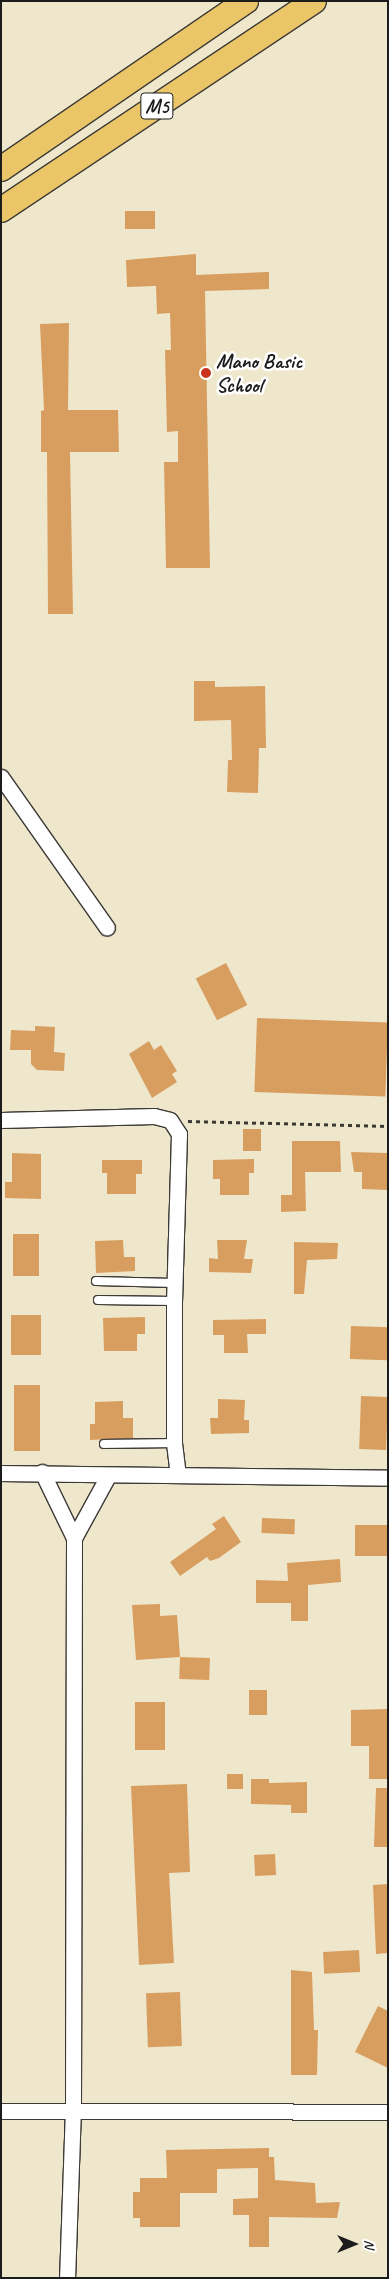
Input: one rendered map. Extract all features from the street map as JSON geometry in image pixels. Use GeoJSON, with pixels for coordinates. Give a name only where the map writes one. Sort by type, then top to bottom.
{"type":"FeatureCollection","features":[{"type":"Feature","properties":{"kind":"main road","name":"M5"},"geometry":{"type":"LineString","coordinates":[[1,169],[246,1]]}},
{"type":"Feature","properties":{"kind":"main road","name":"M5"},"geometry":{"type":"LineString","coordinates":[[1,210],[314,1]]}},
{"type":"Feature","properties":{"kind":"street"},"geometry":{"type":"LineString","coordinates":[[1,778],[107,928]]}},
{"type":"Feature","properties":{"kind":"street"},"geometry":{"type":"LineString","coordinates":[[1,1120],[48,1116],[154,1116],[170,1120],[178,1134],[174,1283],[174,1443],[178,1474]]}},
{"type":"Feature","properties":{"kind":"street"},"geometry":{"type":"LineString","coordinates":[[1,1473],[42,1472],[108,1476],[178,1474],[388,1478]]}},
{"type":"Feature","properties":{"kind":"street"},"geometry":{"type":"LineString","coordinates":[[42,1472],[74,1538],[73,2108],[67,2278]]}},
{"type":"Feature","properties":{"kind":"street"},"geometry":{"type":"LineString","coordinates":[[74,1538],[108,1476]]}},
{"type":"Feature","properties":{"kind":"street"},"geometry":{"type":"LineString","coordinates":[[1,2110],[73,2108],[280,2114],[388,2112]]}},
{"type":"Feature","properties":{"kind":"lane"},"geometry":{"type":"LineString","coordinates":[[96,1280],[174,1283]]}},
{"type":"Feature","properties":{"kind":"lane"},"geometry":{"type":"LineString","coordinates":[[98,1300],[174,1301]]}},
{"type":"Feature","properties":{"kind":"lane"},"geometry":{"type":"LineString","coordinates":[[104,1444],[174,1443]]}},
{"type":"Feature","properties":{"kind":"path"},"geometry":{"type":"LineString","coordinates":[[170,1120],[388,1126]]}},
{"type":"Feature","properties":{"kind":"building"},"geometry":{"type":"Polygon","coordinates":[[[125,211],[155,211],[155,229],[125,229],[125,211]]]}},
{"type":"Feature","properties":{"kind":"building"},"geometry":{"type":"Polygon","coordinates":[[[196,254],[196,275],[269,272],[269,289],[205,291],[210,568],[166,568],[164,462],[178,462],[178,431],[167,432],[165,350],[171,350],[170,313],[157,314],[156,286],[127,287],[126,260],[196,254]]]}},
{"type":"Feature","properties":{"kind":"building"},"geometry":{"type":"Polygon","coordinates":[[[69,323],[68,410],[118,410],[119,452],[70,452],[73,614],[48,614],[47,452],[41,452],[41,411],[44,410],[40,324],[69,323]]]}},
{"type":"Feature","properties":{"kind":"building"},"geometry":{"type":"Polygon","coordinates":[[[194,681],[215,681],[215,687],[265,686],[266,748],[259,748],[258,793],[227,792],[228,760],[232,760],[231,720],[194,721],[194,681]]]}},
{"type":"Feature","properties":{"kind":"building"},"geometry":{"type":"Polygon","coordinates":[[[226,963],[247,1005],[217,1020],[196,978],[226,963]]]}},
{"type":"Feature","properties":{"kind":"building"},"geometry":{"type":"Polygon","coordinates":[[[257,1018],[388,1023],[385,1097],[254,1092],[257,1018]]]}},
{"type":"Feature","properties":{"kind":"building"},"geometry":{"type":"Polygon","coordinates":[[[35,1026],[55,1027],[54,1052],[65,1053],[64,1071],[37,1070],[31,1064],[31,1050],[10,1050],[11,1030],[35,1031],[35,1026]]]}},
{"type":"Feature","properties":{"kind":"building"},"geometry":{"type":"Polygon","coordinates":[[[149,1041],[154,1050],[161,1045],[177,1071],[172,1074],[177,1082],[152,1098],[129,1054],[149,1041]]]}},
{"type":"Feature","properties":{"kind":"building"},"geometry":{"type":"Polygon","coordinates":[[[243,1129],[261,1129],[261,1151],[243,1151],[243,1129]]]}},
{"type":"Feature","properties":{"kind":"building"},"geometry":{"type":"Polygon","coordinates":[[[292,1141],[340,1141],[341,1172],[305,1172],[306,1211],[281,1212],[281,1195],[292,1195],[292,1141]]]}},
{"type":"Feature","properties":{"kind":"building"},"geometry":{"type":"Polygon","coordinates":[[[351,1152],[388,1153],[388,1190],[362,1189],[362,1172],[354,1172],[351,1152]]]}},
{"type":"Feature","properties":{"kind":"building"},"geometry":{"type":"Polygon","coordinates":[[[12,1153],[41,1154],[41,1199],[5,1198],[5,1182],[12,1182],[12,1153]]]}},
{"type":"Feature","properties":{"kind":"building"},"geometry":{"type":"Polygon","coordinates":[[[254,1159],[254,1173],[249,1173],[249,1195],[220,1195],[220,1179],[213,1179],[213,1160],[254,1159]]]}},
{"type":"Feature","properties":{"kind":"building"},"geometry":{"type":"Polygon","coordinates":[[[102,1160],[142,1160],[142,1174],[136,1174],[136,1194],[107,1194],[107,1173],[102,1173],[102,1160]]]}},
{"type":"Feature","properties":{"kind":"building"},"geometry":{"type":"Polygon","coordinates":[[[13,1234],[39,1234],[39,1276],[13,1276],[13,1234]]]}},
{"type":"Feature","properties":{"kind":"building"},"geometry":{"type":"Polygon","coordinates":[[[123,1240],[124,1257],[135,1257],[135,1271],[96,1273],[95,1241],[123,1240]]]}},
{"type":"Feature","properties":{"kind":"building"},"geometry":{"type":"Polygon","coordinates":[[[217,1240],[247,1240],[244,1259],[253,1259],[251,1273],[209,1272],[209,1258],[218,1259],[217,1240]]]}},
{"type":"Feature","properties":{"kind":"building"},"geometry":{"type":"Polygon","coordinates":[[[294,1242],[338,1243],[337,1259],[307,1260],[304,1294],[294,1294],[294,1242]]]}},
{"type":"Feature","properties":{"kind":"building"},"geometry":{"type":"Polygon","coordinates":[[[11,1315],[41,1315],[41,1355],[11,1355],[11,1315]]]}},
{"type":"Feature","properties":{"kind":"building"},"geometry":{"type":"Polygon","coordinates":[[[145,1317],[145,1334],[137,1334],[137,1351],[104,1351],[103,1318],[145,1317]]]}},
{"type":"Feature","properties":{"kind":"building"},"geometry":{"type":"Polygon","coordinates":[[[266,1319],[266,1334],[247,1334],[248,1353],[224,1353],[224,1335],[213,1335],[213,1320],[266,1319]]]}},
{"type":"Feature","properties":{"kind":"building"},"geometry":{"type":"Polygon","coordinates":[[[351,1326],[388,1327],[387,1360],[350,1359],[351,1326]]]}},
{"type":"Feature","properties":{"kind":"building"},"geometry":{"type":"Polygon","coordinates":[[[14,1385],[40,1385],[40,1451],[14,1451],[14,1385]]]}},
{"type":"Feature","properties":{"kind":"building"},"geometry":{"type":"Polygon","coordinates":[[[361,1396],[388,1397],[386,1450],[359,1449],[361,1396]]]}},
{"type":"Feature","properties":{"kind":"building"},"geometry":{"type":"Polygon","coordinates":[[[218,1399],[245,1400],[244,1420],[249,1420],[249,1433],[211,1434],[210,1418],[218,1418],[218,1399]]]}},
{"type":"Feature","properties":{"kind":"building"},"geometry":{"type":"Polygon","coordinates":[[[123,1401],[123,1418],[133,1418],[133,1438],[90,1440],[90,1424],[95,1424],[95,1402],[123,1401]]]}},
{"type":"Feature","properties":{"kind":"building"},"geometry":{"type":"Polygon","coordinates":[[[224,1516],[241,1542],[219,1558],[210,1561],[207,1557],[180,1576],[170,1562],[216,1529],[212,1524],[224,1516]]]}},
{"type":"Feature","properties":{"kind":"building"},"geometry":{"type":"Polygon","coordinates":[[[262,1518],[295,1519],[294,1534],[261,1533],[262,1518]]]}},
{"type":"Feature","properties":{"kind":"building"},"geometry":{"type":"Polygon","coordinates":[[[355,1525],[388,1525],[388,1556],[355,1556],[355,1525]]]}},
{"type":"Feature","properties":{"kind":"building"},"geometry":{"type":"Polygon","coordinates":[[[340,1559],[341,1582],[308,1585],[308,1621],[291,1621],[291,1603],[256,1603],[256,1580],[288,1581],[287,1563],[340,1559]]]}},
{"type":"Feature","properties":{"kind":"building"},"geometry":{"type":"Polygon","coordinates":[[[160,1604],[160,1616],[177,1615],[180,1657],[136,1660],[132,1605],[160,1604]]]}},
{"type":"Feature","properties":{"kind":"building"},"geometry":{"type":"Polygon","coordinates":[[[180,1657],[210,1658],[209,1680],[179,1679],[180,1657]]]}},
{"type":"Feature","properties":{"kind":"building"},"geometry":{"type":"Polygon","coordinates":[[[249,1690],[267,1690],[267,1715],[249,1715],[249,1690]]]}},
{"type":"Feature","properties":{"kind":"building"},"geometry":{"type":"Polygon","coordinates":[[[135,1702],[165,1702],[165,1750],[135,1750],[135,1702]]]}},
{"type":"Feature","properties":{"kind":"building"},"geometry":{"type":"Polygon","coordinates":[[[388,1709],[388,1779],[369,1779],[369,1746],[351,1746],[351,1710],[388,1709]]]}},
{"type":"Feature","properties":{"kind":"building"},"geometry":{"type":"Polygon","coordinates":[[[227,1774],[243,1774],[243,1789],[227,1789],[227,1774]]]}},
{"type":"Feature","properties":{"kind":"building"},"geometry":{"type":"Polygon","coordinates":[[[251,1779],[269,1779],[269,1783],[307,1782],[307,1813],[291,1813],[291,1805],[251,1804],[251,1779]]]}},
{"type":"Feature","properties":{"kind":"building"},"geometry":{"type":"Polygon","coordinates":[[[187,1784],[190,1872],[169,1873],[174,1963],[139,1965],[131,1786],[187,1784]]]}},
{"type":"Feature","properties":{"kind":"building"},"geometry":{"type":"Polygon","coordinates":[[[376,1788],[388,1788],[388,1847],[374,1847],[376,1788]]]}},
{"type":"Feature","properties":{"kind":"building"},"geometry":{"type":"Polygon","coordinates":[[[275,1854],[276,1875],[255,1876],[254,1855],[275,1854]]]}},
{"type":"Feature","properties":{"kind":"building"},"geometry":{"type":"Polygon","coordinates":[[[388,1884],[388,1953],[376,1954],[373,1885],[388,1884]]]}},
{"type":"Feature","properties":{"kind":"building"},"geometry":{"type":"Polygon","coordinates":[[[359,1950],[360,1972],[324,1974],[323,1952],[359,1950]]]}},
{"type":"Feature","properties":{"kind":"building"},"geometry":{"type":"Polygon","coordinates":[[[291,1970],[312,1972],[314,2030],[318,2030],[317,2075],[291,2075],[291,1970]]]}},
{"type":"Feature","properties":{"kind":"building"},"geometry":{"type":"Polygon","coordinates":[[[180,1992],[182,2046],[148,2047],[146,1993],[180,1992]]]}},
{"type":"Feature","properties":{"kind":"building"},"geometry":{"type":"Polygon","coordinates":[[[378,2006],[388,2011],[388,2068],[355,2052],[378,2006]]]}},
{"type":"Feature","properties":{"kind":"building"},"geometry":{"type":"Polygon","coordinates":[[[269,2148],[269,2157],[274,2157],[275,2180],[315,2183],[316,2203],[340,2202],[337,2218],[269,2217],[269,2247],[249,2247],[249,2215],[233,2215],[233,2199],[258,2198],[258,2168],[217,2169],[217,2193],[180,2193],[180,2227],[140,2227],[140,2218],[133,2218],[133,2192],[140,2192],[140,2178],[167,2178],[166,2150],[269,2148]]]}},
{"type":"Feature","properties":{"kind":"place","name":"Mano Basic School"},"geometry":{"type":"Point","coordinates":[206,373]}}]}
